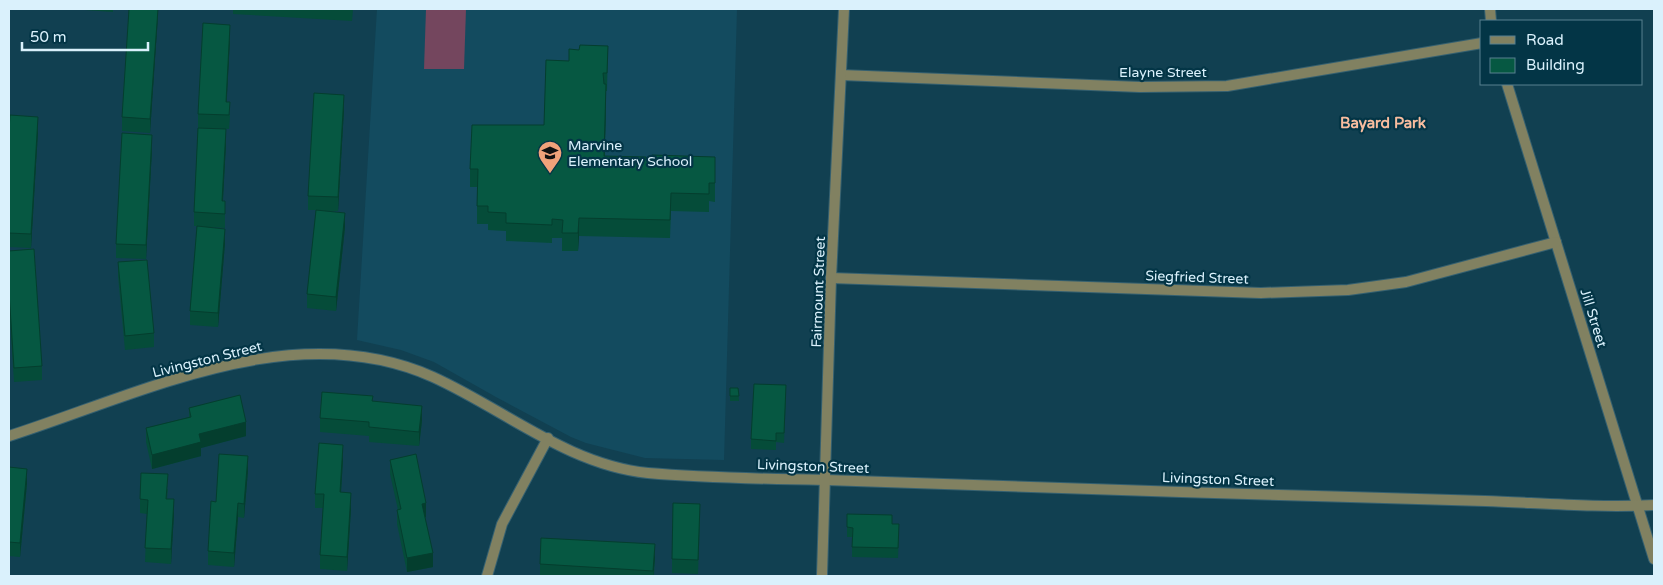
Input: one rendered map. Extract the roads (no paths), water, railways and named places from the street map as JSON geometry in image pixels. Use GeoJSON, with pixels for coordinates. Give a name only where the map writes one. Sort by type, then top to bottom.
{"type":"FeatureCollection","features":[{"type":"Feature","properties":{"kind":"street","name":"Fairmount Street"},"geometry":{"type":"LineString","coordinates":[[822,575],[831,278],[844,9]]}},
{"type":"Feature","properties":{"kind":"street","name":"Elayne Street"},"geometry":{"type":"LineString","coordinates":[[841,75],[1140,87],[1220,86],[1480,43]]}},
{"type":"Feature","properties":{"kind":"street","name":"Jill Street"},"geometry":{"type":"LineString","coordinates":[[1507,85],[1654,559]]}},
{"type":"Feature","properties":{"kind":"street","name":"Siegfried Street"},"geometry":{"type":"LineString","coordinates":[[831,278],[1261,293],[1320,292],[1406,282],[1556,242]]}},
{"type":"Feature","properties":{"kind":"street","name":"Livingston Street"},"geometry":{"type":"LineString","coordinates":[[9,436],[163,384],[237,364],[272,357],[329,353],[379,358],[424,374],[586,457],[636,471],[825,480],[1654,505]]}},
{"type":"Feature","properties":{"kind":"street"},"geometry":{"type":"LineString","coordinates":[[487,576],[496,541],[506,516],[548,438]]}},
{"type":"Feature","properties":{"kind":"place","name":"Marvine Elementary School"},"geometry":{"type":"Point","coordinates":[550,174]}},
{"type":"Feature","properties":{"kind":"district","name":"Bayard Park"},"geometry":{"type":"Point","coordinates":[1383,123]}}]}
